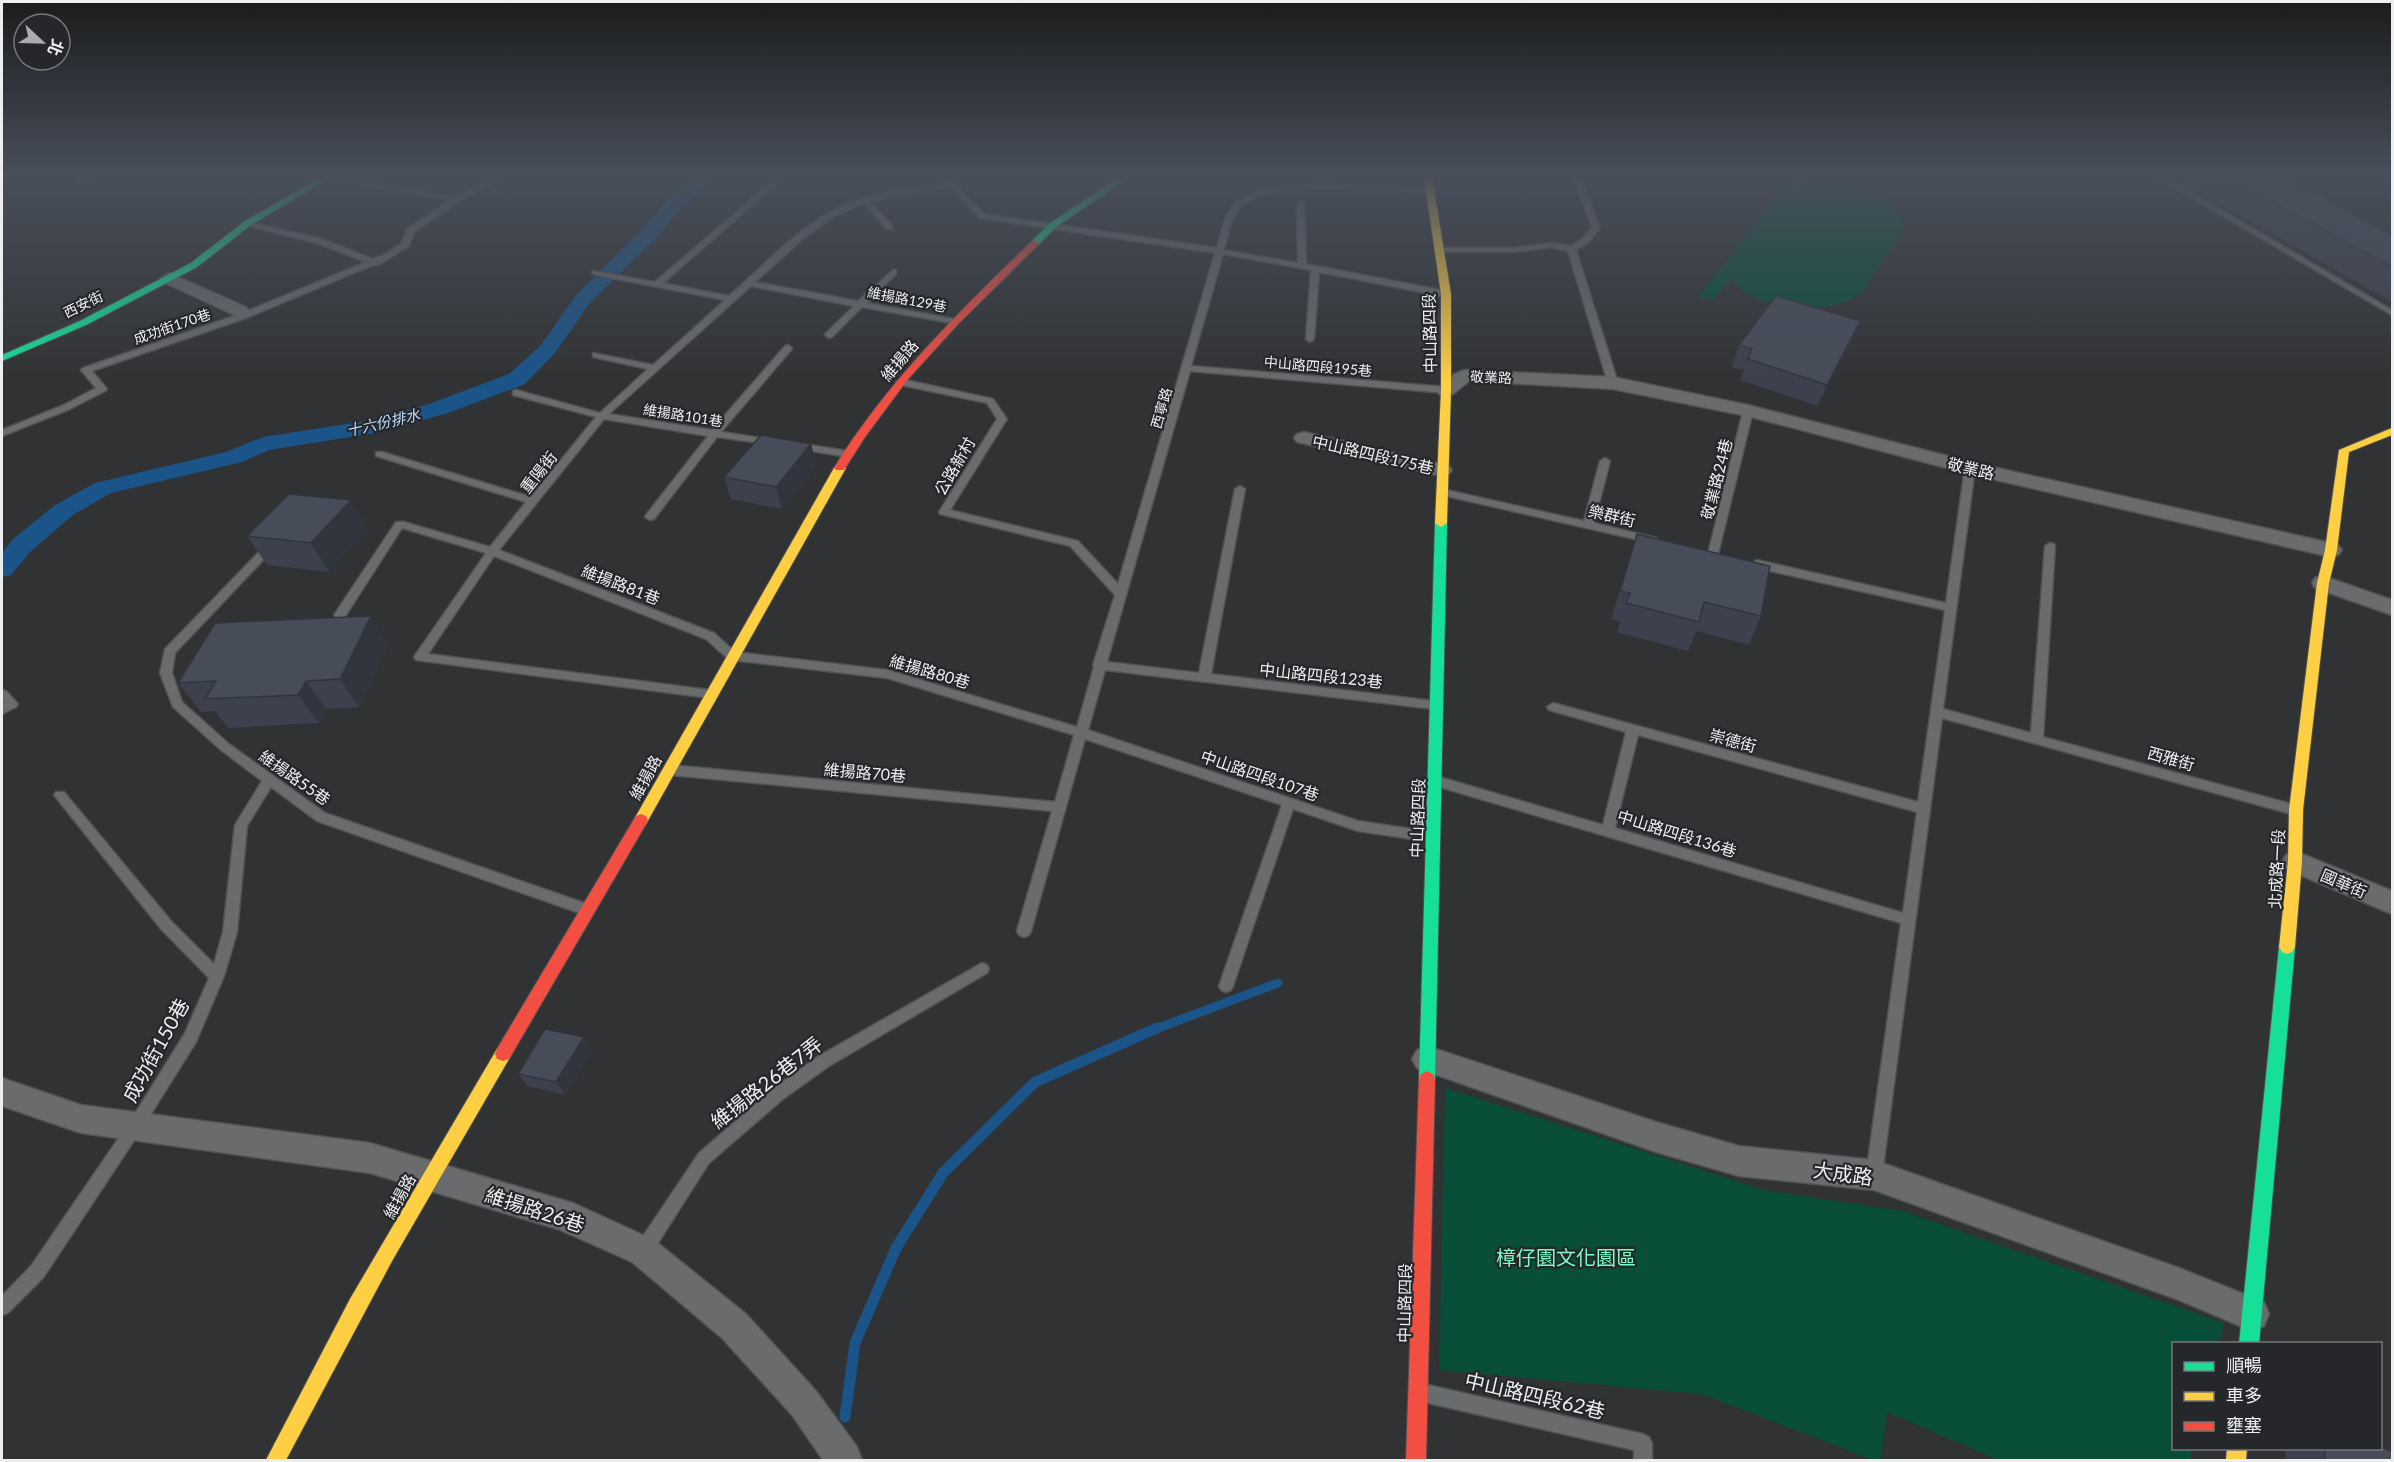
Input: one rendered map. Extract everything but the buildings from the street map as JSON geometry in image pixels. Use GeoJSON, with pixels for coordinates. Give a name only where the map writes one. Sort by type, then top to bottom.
{"type":"FeatureCollection","features":[{"type":"Feature","properties":{"kind":"street","name":"西安街"},"geometry":{"type":"LineString","coordinates":[[2,358],[84,323],[194,265],[219,245]]}},
{"type":"Feature","properties":{"kind":"street","name":"維揚路"},"geometry":{"type":"LineString","coordinates":[[276,1461],[322,1368],[429,1177],[589,911],[848,454],[901,382],[954,322],[1032,245]]}},
{"type":"Feature","properties":{"kind":"street","name":"中山路四段"},"geometry":{"type":"LineString","coordinates":[[1416,1461],[1435,780],[1434,705],[1446,390],[1446,294],[1439,245]]}},
{"type":"Feature","properties":{"kind":"street"},"geometry":{"type":"LineString","coordinates":[[169,278],[240,311]]}},
{"type":"Feature","properties":{"kind":"street","name":"敬業路"},"geometry":{"type":"LineString","coordinates":[[1446,390],[1465,375],[1613,383],[1748,411],[1970,468],[2331,550]]}},
{"type":"Feature","properties":{"kind":"street","name":"北成路一段"},"geometry":{"type":"LineString","coordinates":[[2251,1329],[2295,862],[2296,810],[2323,583],[2331,550],[2344,450],[2392,431]]}},
{"type":"Feature","properties":{"kind":"street","name":"中山路四段175巷"},"geometry":{"type":"LineString","coordinates":[[1304,438],[1442,470]]}},
{"type":"Feature","properties":{"kind":"street"},"geometry":{"type":"LineString","coordinates":[[2323,583],[2392,608]]}},
{"type":"Feature","properties":{"kind":"street","name":"國華街"},"geometry":{"type":"LineString","coordinates":[[2295,862],[2392,903]]}},
{"type":"Feature","properties":{"kind":"street","name":"大成路"},"geometry":{"type":"LineString","coordinates":[[1427,1059],[1656,1137],[1739,1161],[1874,1175],[2180,1284],[2251,1329]]}},
{"type":"Feature","properties":{"kind":"street","name":"維揚路26巷"},"geometry":{"type":"LineString","coordinates":[[2,1092],[81,1119],[370,1158],[562,1214],[643,1251],[734,1326],[804,1403],[844,1461]]}},
{"type":"Feature","properties":{"kind":"lane"},"geometry":{"type":"LineString","coordinates":[[331,245],[375,263]]}},
{"type":"Feature","properties":{"kind":"lane","name":"成功街170巷"},"geometry":{"type":"LineString","coordinates":[[2,434],[67,407],[102,389],[86,370],[243,316],[375,263],[404,245]]}},
{"type":"Feature","properties":{"kind":"lane"},"geometry":{"type":"LineString","coordinates":[[656,285],[702,245]]}},
{"type":"Feature","properties":{"kind":"lane","name":"重陽街"},"geometry":{"type":"LineString","coordinates":[[710,694],[420,657],[492,551],[602,416],[791,245]]}},
{"type":"Feature","properties":{"kind":"lane"},"geometry":{"type":"LineString","coordinates":[[1179,245],[1302,265],[1446,294]]}},
{"type":"Feature","properties":{"kind":"lane","name":"西寧路"},"geometry":{"type":"LineString","coordinates":[[1024,931],[1079,732],[1223,245]]}},
{"type":"Feature","properties":{"kind":"lane"},"geometry":{"type":"LineString","coordinates":[[1302,245],[1302,265]]}},
{"type":"Feature","properties":{"kind":"lane"},"geometry":{"type":"LineString","coordinates":[[1440,250],[1514,250],[1549,245]]}},
{"type":"Feature","properties":{"kind":"lane"},"geometry":{"type":"LineString","coordinates":[[1552,245],[1572,249],[1578,245]]}},
{"type":"Feature","properties":{"kind":"lane"},"geometry":{"type":"LineString","coordinates":[[2276,245],[2392,313]]}},
{"type":"Feature","properties":{"kind":"lane"},"geometry":{"type":"LineString","coordinates":[[1572,249],[1613,383]]}},
{"type":"Feature","properties":{"kind":"lane"},"geometry":{"type":"LineString","coordinates":[[1310,339],[1315,268]]}},
{"type":"Feature","properties":{"kind":"lane"},"geometry":{"type":"LineString","coordinates":[[829,335],[893,272]]}},
{"type":"Feature","properties":{"kind":"lane"},"geometry":{"type":"LineString","coordinates":[[596,273],[731,299]]}},
{"type":"Feature","properties":{"kind":"lane","name":"維揚路129巷"},"geometry":{"type":"LineString","coordinates":[[749,283],[954,322]]}},
{"type":"Feature","properties":{"kind":"lane"},"geometry":{"type":"LineString","coordinates":[[650,517],[715,434],[788,348]]}},
{"type":"Feature","properties":{"kind":"lane"},"geometry":{"type":"LineString","coordinates":[[597,355],[654,368]]}},
{"type":"Feature","properties":{"kind":"lane","name":"中山路四段195巷"},"geometry":{"type":"LineString","coordinates":[[1187,368],[1446,390]]}},
{"type":"Feature","properties":{"kind":"lane","name":"公路新村"},"geometry":{"type":"LineString","coordinates":[[901,382],[990,401],[1002,419],[944,512],[1074,543],[1121,594]]}},
{"type":"Feature","properties":{"kind":"lane","name":"維揚路101巷"},"geometry":{"type":"LineString","coordinates":[[516,393],[602,416],[848,454]]}},
{"type":"Feature","properties":{"kind":"lane","name":"敬業路24巷"},"geometry":{"type":"LineString","coordinates":[[1713,554],[1748,411]]}},
{"type":"Feature","properties":{"kind":"lane"},"geometry":{"type":"LineString","coordinates":[[379,454],[534,501]]}},
{"type":"Feature","properties":{"kind":"lane"},"geometry":{"type":"LineString","coordinates":[[1588,525],[1605,461]]}},
{"type":"Feature","properties":{"kind":"lane"},"geometry":{"type":"LineString","coordinates":[[1874,1175],[1970,468]]}},
{"type":"Feature","properties":{"kind":"lane"},"geometry":{"type":"LineString","coordinates":[[1204,679],[1240,489]]}},
{"type":"Feature","properties":{"kind":"lane","name":"樂群街"},"geometry":{"type":"LineString","coordinates":[[1442,492],[1668,543]]}},
{"type":"Feature","properties":{"kind":"lane","name":"維揚路81巷"},"geometry":{"type":"LineString","coordinates":[[340,615],[400,524],[492,551],[710,636],[732,656]]}},
{"type":"Feature","properties":{"kind":"lane"},"geometry":{"type":"LineString","coordinates":[[2037,738],[2050,546]]}},
{"type":"Feature","properties":{"kind":"lane","name":"維揚路55巷"},"geometry":{"type":"LineString","coordinates":[[263,554],[169,652],[166,673],[177,704],[225,747],[321,817],[589,911]]}},
{"type":"Feature","properties":{"kind":"lane"},"geometry":{"type":"LineString","coordinates":[[1747,561],[1951,608]]}},
{"type":"Feature","properties":{"kind":"lane","name":"維揚路80巷"},"geometry":{"type":"LineString","coordinates":[[732,656],[887,674],[1079,732]]}},
{"type":"Feature","properties":{"kind":"lane","name":"中山路四段123巷"},"geometry":{"type":"LineString","coordinates":[[1099,665],[1434,705]]}},
{"type":"Feature","properties":{"kind":"lane"},"geometry":{"type":"LineString","coordinates":[[2,694],[12,704],[2,710]]}},
{"type":"Feature","properties":{"kind":"lane","name":"崇德街"},"geometry":{"type":"LineString","coordinates":[[1553,707],[1924,809]]}},
{"type":"Feature","properties":{"kind":"lane","name":"西雅街"},"geometry":{"type":"LineString","coordinates":[[1937,712],[2296,810]]}},
{"type":"Feature","properties":{"kind":"lane"},"geometry":{"type":"LineString","coordinates":[[1608,830],[1633,729]]}},
{"type":"Feature","properties":{"kind":"lane","name":"中山路四段107巷"},"geometry":{"type":"LineString","coordinates":[[1079,732],[1358,826],[1433,838]]}},
{"type":"Feature","properties":{"kind":"lane","name":"維揚路70巷"},"geometry":{"type":"LineString","coordinates":[[667,770],[1059,807]]}},
{"type":"Feature","properties":{"kind":"lane","name":"成功街150巷"},"geometry":{"type":"LineString","coordinates":[[2,1307],[37,1272],[136,1125],[191,1037],[217,976],[230,933],[241,825],[270,779]]}},
{"type":"Feature","properties":{"kind":"lane","name":"中山路四段136巷"},"geometry":{"type":"LineString","coordinates":[[1435,780],[1909,920]]}},
{"type":"Feature","properties":{"kind":"lane"},"geometry":{"type":"LineString","coordinates":[[60,795],[166,925],[217,976]]}},
{"type":"Feature","properties":{"kind":"lane"},"geometry":{"type":"LineString","coordinates":[[1226,986],[1289,802]]}},
{"type":"Feature","properties":{"kind":"lane","name":"維揚路26巷7弄"},"geometry":{"type":"LineString","coordinates":[[643,1251],[704,1158],[778,1094],[824,1060],[982,969]]}},
{"type":"Feature","properties":{"kind":"lane","name":"中山路四段62巷"},"geometry":{"type":"LineString","coordinates":[[1418,1392],[1643,1452]]}},
{"type":"Feature","properties":{"kind":"green space"},"geometry":{"type":"Polygon","coordinates":[[[1739,245],[1893,245],[1862,292],[1849,300],[1833,305],[1814,308],[1774,304],[1756,298],[1731,278],[1713,301],[1698,297],[1739,245]]]}},
{"type":"Feature","properties":{"kind":"green space","name":"樟仔園文化園區"},"geometry":{"type":"Polygon","coordinates":[[[1445,1088],[1764,1190],[1902,1211],[2224,1323],[2219,1342],[2172,1342],[2172,1450],[2192,1450],[2190,1460],[1998,1460],[1887,1412],[1880,1460],[1873,1460],[1702,1394],[1439,1370],[1445,1088]]]}},
{"type":"Feature","properties":{"kind":"waterway","name":"十六份排水"},"geometry":{"type":"LineString","coordinates":[[2,569],[21,546],[64,510],[103,488],[234,457],[263,444],[367,428],[437,409],[517,379],[548,349],[583,299],[637,245]]}},
{"type":"Feature","properties":{"kind":"waterway"},"geometry":{"type":"LineString","coordinates":[[1153,1030],[1278,983]]}},
{"type":"Feature","properties":{"kind":"waterway"},"geometry":{"type":"LineString","coordinates":[[845,1417],[855,1343],[896,1248],[943,1173],[1035,1082],[1157,1028]]}},
{"type":"Feature","properties":{"kind":"traffic: fast"},"geometry":{"type":"LineString","coordinates":[[2,358],[83,323],[194,265],[219,245]]}},
{"type":"Feature","properties":{"kind":"traffic: fast"},"geometry":{"type":"LineString","coordinates":[[1427,1079],[1441,523]]}},
{"type":"Feature","properties":{"kind":"traffic: fast"},"geometry":{"type":"LineString","coordinates":[[2249,1342],[2287,947]]}},
{"type":"Feature","properties":{"kind":"traffic: slow"},"geometry":{"type":"LineString","coordinates":[[1438,245],[1446,294],[1446,390],[1441,523]]}},
{"type":"Feature","properties":{"kind":"traffic: slow"},"geometry":{"type":"LineString","coordinates":[[2287,947],[2295,862],[2296,810],[2323,583],[2331,550],[2344,450],[2392,431]]}},
{"type":"Feature","properties":{"kind":"traffic: slow"},"geometry":{"type":"LineString","coordinates":[[641,820],[840,468]]}},
{"type":"Feature","properties":{"kind":"traffic: slow"},"geometry":{"type":"LineString","coordinates":[[276,1460],[385,1255],[503,1054]]}},
{"type":"Feature","properties":{"kind":"traffic: slow"},"geometry":{"type":"LineString","coordinates":[[2236,1460],[2237,1450]]}},
{"type":"Feature","properties":{"kind":"traffic: jam"},"geometry":{"type":"LineString","coordinates":[[840,468],[881,406],[930,348],[1033,245]]}},
{"type":"Feature","properties":{"kind":"traffic: jam"},"geometry":{"type":"LineString","coordinates":[[503,1054],[641,820]]}},
{"type":"Feature","properties":{"kind":"traffic: jam"},"geometry":{"type":"LineString","coordinates":[[1416,1460],[1427,1079]]}}]}
